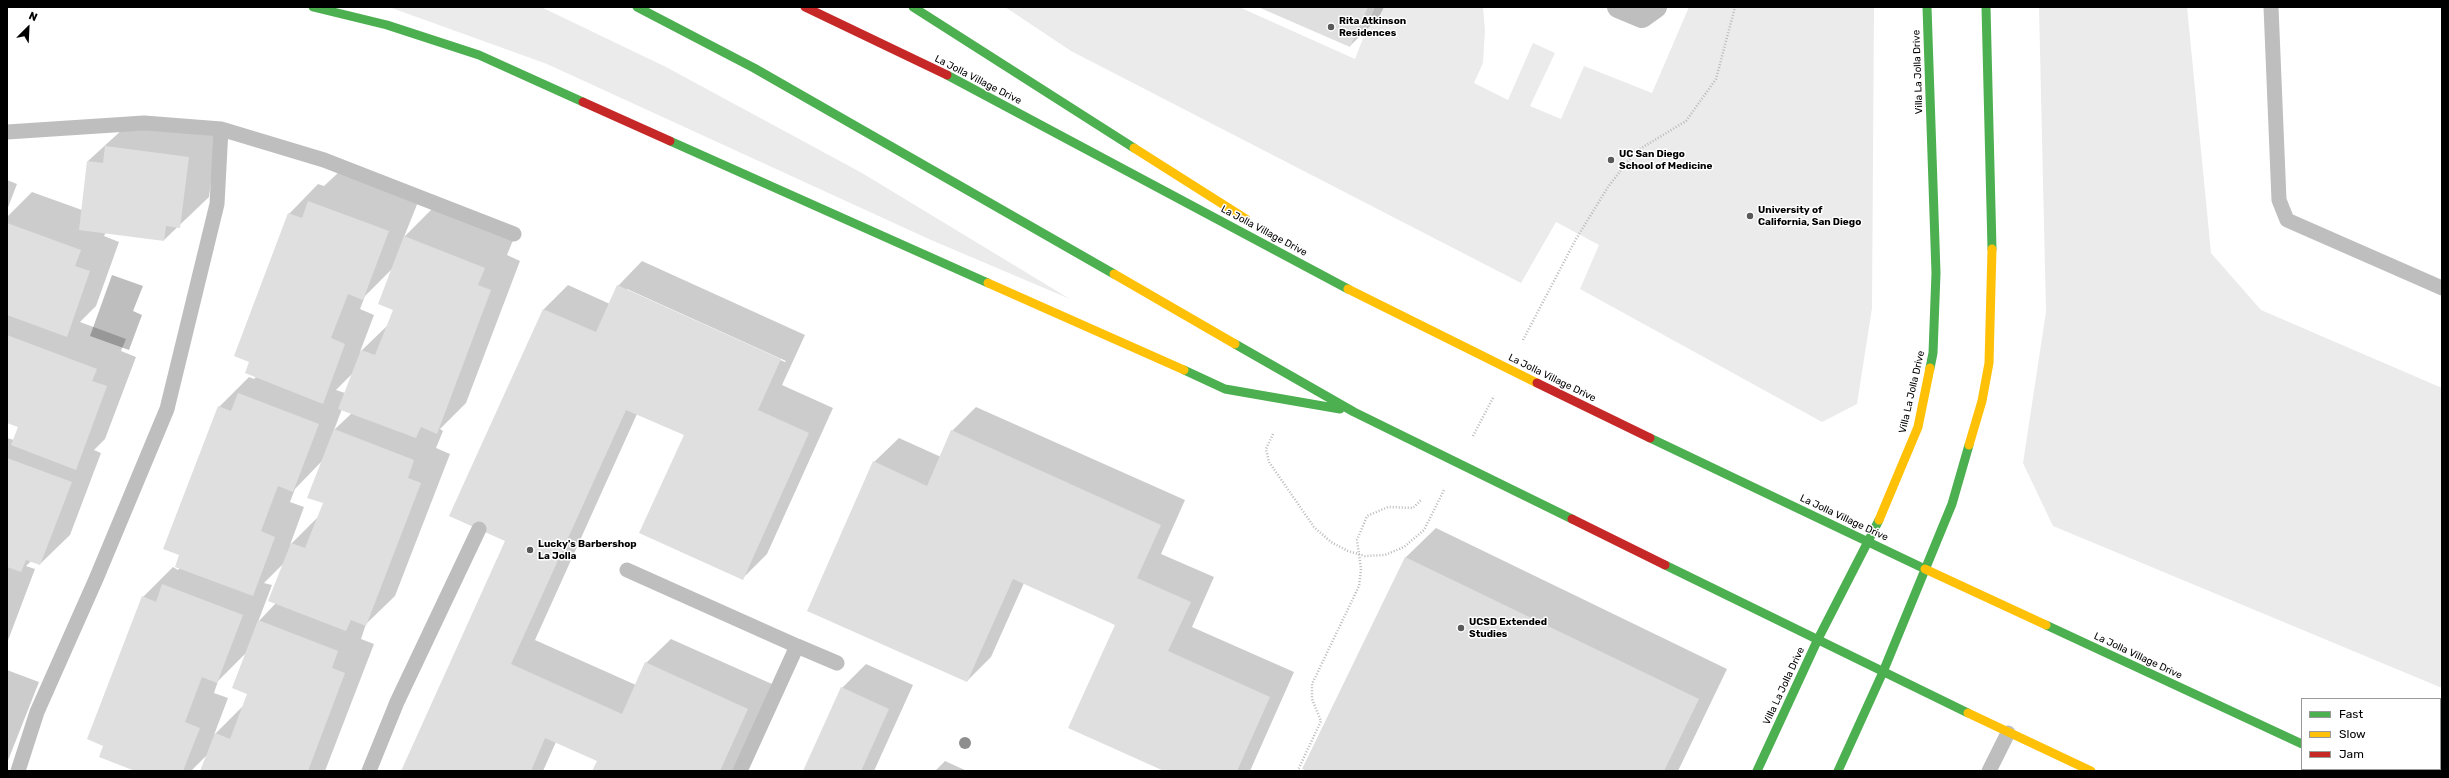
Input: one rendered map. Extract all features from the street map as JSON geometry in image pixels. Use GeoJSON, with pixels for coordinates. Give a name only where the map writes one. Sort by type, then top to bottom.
{"type":"FeatureCollection","features":[{"type":"Feature","properties":{"kind":"main road"},"geometry":{"type":"LineString","coordinates":[[313,7],[386,24],[479,56],[1225,389],[1354,412]]}},
{"type":"Feature","properties":{"kind":"main road"},"geometry":{"type":"LineString","coordinates":[[637,7],[754,68],[1354,412],[2008,733],[2091,771]]}},
{"type":"Feature","properties":{"kind":"main road","name":"La Jolla Village Drive"},"geometry":{"type":"LineString","coordinates":[[805,7],[961,82],[1397,315],[1811,516],[1868,541],[1926,570],[2301,744]]}},
{"type":"Feature","properties":{"kind":"main road"},"geometry":{"type":"LineString","coordinates":[[913,7],[1256,226]]}},
{"type":"Feature","properties":{"kind":"main road","name":"Villa La Jolla Drive"},"geometry":{"type":"LineString","coordinates":[[1757,771],[1818,639],[1898,478],[1918,427],[1933,352],[1936,273],[1927,7]]}},
{"type":"Feature","properties":{"kind":"main road"},"geometry":{"type":"LineString","coordinates":[[1838,771],[1883,672],[1952,504],[1975,432],[1989,363],[1993,267],[1986,64],[1986,7]]}},
{"type":"Feature","properties":{"kind":"main road"},"geometry":{"type":"LineString","coordinates":[[1290,247],[1397,315]]}},
{"type":"Feature","properties":{"kind":"street"},"geometry":{"type":"LineString","coordinates":[[1618,7],[1642,17],[1656,7]]}},
{"type":"Feature","properties":{"kind":"lane"},"geometry":{"type":"LineString","coordinates":[[2272,7],[2275,129],[2279,200],[2287,220],[2442,288]]}},
{"type":"Feature","properties":{"kind":"lane"},"geometry":{"type":"LineString","coordinates":[[7,132],[144,123],[221,130],[324,160],[514,234]]}},
{"type":"Feature","properties":{"kind":"lane"},"geometry":{"type":"LineString","coordinates":[[18,771],[37,712],[96,579],[167,409],[217,204],[221,130]]}},
{"type":"Feature","properties":{"kind":"lane"},"geometry":{"type":"LineString","coordinates":[[369,771],[397,702],[479,529]]}},
{"type":"Feature","properties":{"kind":"lane"},"geometry":{"type":"LineString","coordinates":[[627,570],[837,663]]}},
{"type":"Feature","properties":{"kind":"lane"},"geometry":{"type":"LineString","coordinates":[[740,771],[797,646]]}},
{"type":"Feature","properties":{"kind":"lane"},"geometry":{"type":"LineString","coordinates":[[1989,771],[2008,733]]}},
{"type":"Feature","properties":{"kind":"path"},"geometry":{"type":"LineString","coordinates":[[1576,239],[1608,187],[1635,152],[1686,121],[1716,79],[1735,7]]}},
{"type":"Feature","properties":{"kind":"path"},"geometry":{"type":"LineString","coordinates":[[1266,449],[1273,434]]}},
{"type":"Feature","properties":{"kind":"path"},"geometry":{"type":"LineString","coordinates":[[1299,771],[1298,770],[1321,721],[1312,699],[1312,684],[1359,586],[1361,569],[1357,540],[1367,516],[1388,507],[1413,508],[1421,500]]}},
{"type":"Feature","properties":{"kind":"shaded area"},"geometry":{"type":"Polygon","coordinates":[[[389,7],[541,7],[666,67],[862,173],[1070,299],[931,240],[547,64],[389,7]]]}},
{"type":"Feature","properties":{"kind":"shaded area","name":"UC San Diego School of Medicine"},"geometry":{"type":"Polygon","coordinates":[[[1005,7],[1239,7],[1355,59],[1375,7],[1483,7],[1485,30],[1483,63],[1474,83],[1508,100],[1533,43],[1555,53],[1530,106],[1561,119],[1584,66],[1652,93],[1689,7],[1874,7],[1872,308],[1857,404],[1822,422],[1580,289],[1599,245],[1556,222],[1521,283],[1071,51],[1005,7]]]}},
{"type":"Feature","properties":{"kind":"shaded area"},"geometry":{"type":"Polygon","coordinates":[[[2039,7],[2187,7],[2211,253],[2261,310],[2442,388],[2442,688],[2053,526],[2023,463],[2046,312],[2039,7]]]}},
{"type":"Feature","properties":{"kind":"shaded area"},"geometry":{"type":"Polygon","coordinates":[[[112,275],[143,286],[133,311],[142,315],[129,350],[90,336],[112,275]]]}},
{"type":"Feature","properties":{"kind":"building","name":"Rita Atkinson Residences"},"geometry":{"type":"Polygon","coordinates":[[[1258,7],[1368,7],[1350,47],[1258,7]]]}},
{"type":"Feature","properties":{"kind":"building"},"geometry":{"type":"Polygon","coordinates":[[[105,146],[189,157],[180,228],[166,226],[164,241],[79,230],[87,161],[103,163],[105,146]]]}},
{"type":"Feature","properties":{"kind":"building"},"geometry":{"type":"Polygon","coordinates":[[[308,201],[389,231],[363,300],[348,294],[331,338],[345,344],[323,404],[245,373],[249,362],[234,356],[288,213],[302,218],[308,201]]]}},
{"type":"Feature","properties":{"kind":"building"},"geometry":{"type":"Polygon","coordinates":[[[7,223],[81,250],[75,266],[90,271],[67,337],[7,315],[7,223]]]}},
{"type":"Feature","properties":{"kind":"building"},"geometry":{"type":"Polygon","coordinates":[[[404,236],[485,268],[478,285],[491,290],[437,434],[421,427],[416,438],[338,409],[361,350],[375,355],[393,310],[378,304],[404,236]]]}},
{"type":"Feature","properties":{"kind":"building"},"geometry":{"type":"Polygon","coordinates":[[[617,285],[781,359],[758,410],[809,433],[743,580],[639,533],[684,435],[626,410],[511,664],[622,714],[645,662],[748,709],[720,771],[592,771],[597,761],[545,738],[531,771],[401,771],[505,541],[449,516],[543,309],[596,332],[617,285]]]}},
{"type":"Feature","properties":{"kind":"building"},"geometry":{"type":"Polygon","coordinates":[[[7,335],[97,369],[92,381],[107,386],[76,470],[11,445],[18,427],[7,423],[7,335]]]}},
{"type":"Feature","properties":{"kind":"building"},"geometry":{"type":"Polygon","coordinates":[[[238,393],[319,424],[293,492],[278,486],[261,531],[275,537],[253,596],[175,567],[179,555],[163,549],[218,406],[231,411],[238,393]]]}},
{"type":"Feature","properties":{"kind":"building"},"geometry":{"type":"Polygon","coordinates":[[[334,429],[414,460],[408,478],[421,483],[366,626],[351,620],[346,631],[268,601],[291,543],[305,548],[323,503],[307,498],[334,429]]]}},
{"type":"Feature","properties":{"kind":"building"},"geometry":{"type":"Polygon","coordinates":[[[951,430],[1161,525],[1137,578],[1191,602],[1168,651],[1270,697],[1237,771],[1164,771],[1068,728],[1115,625],[1013,579],[967,682],[807,611],[873,461],[927,486],[951,430]]]}},
{"type":"Feature","properties":{"kind":"building"},"geometry":{"type":"Polygon","coordinates":[[[7,458],[72,482],[40,565],[26,560],[21,572],[7,567],[7,458]]]}},
{"type":"Feature","properties":{"kind":"building","name":"UCSD Extended Studies"},"geometry":{"type":"Polygon","coordinates":[[[1405,557],[1699,699],[1664,771],[1307,771],[1302,769],[1405,557]]]}},
{"type":"Feature","properties":{"kind":"building"},"geometry":{"type":"Polygon","coordinates":[[[162,584],[243,615],[217,683],[202,677],[185,722],[200,728],[183,771],[135,771],[99,757],[103,746],[87,739],[142,596],[156,602],[162,584]]]}},
{"type":"Feature","properties":{"kind":"building"},"geometry":{"type":"Polygon","coordinates":[[[258,620],[338,651],[332,668],[345,673],[308,771],[200,771],[215,733],[230,739],[247,694],[232,688],[258,620]]]}},
{"type":"Feature","properties":{"kind":"building"},"geometry":{"type":"Polygon","coordinates":[[[841,687],[889,709],[861,771],[803,771],[841,687]]]}},
{"type":"Feature","properties":{"kind":"traffic: fast"},"geometry":{"type":"LineString","coordinates":[[313,7],[387,25],[479,55],[583,102]]}},
{"type":"Feature","properties":{"kind":"traffic: fast"},"geometry":{"type":"LineString","coordinates":[[637,7],[754,68],[1114,274]]}},
{"type":"Feature","properties":{"kind":"traffic: fast"},"geometry":{"type":"LineString","coordinates":[[913,7],[1134,148]]}},
{"type":"Feature","properties":{"kind":"traffic: fast"},"geometry":{"type":"LineString","coordinates":[[1927,7],[1936,273],[1933,353],[1930,368]]}},
{"type":"Feature","properties":{"kind":"traffic: fast"},"geometry":{"type":"LineString","coordinates":[[1986,7],[1992,249]]}},
{"type":"Feature","properties":{"kind":"traffic: fast"},"geometry":{"type":"LineString","coordinates":[[947,75],[1348,289]]}},
{"type":"Feature","properties":{"kind":"traffic: fast"},"geometry":{"type":"LineString","coordinates":[[670,141],[988,283]]}},
{"type":"Feature","properties":{"kind":"traffic: fast"},"geometry":{"type":"LineString","coordinates":[[1235,344],[1354,412],[1572,519]]}},
{"type":"Feature","properties":{"kind":"traffic: fast"},"geometry":{"type":"LineString","coordinates":[[1184,370],[1225,389],[1340,409]]}},
{"type":"Feature","properties":{"kind":"traffic: fast"},"geometry":{"type":"LineString","coordinates":[[1650,438],[1925,569]]}},
{"type":"Feature","properties":{"kind":"traffic: fast"},"geometry":{"type":"LineString","coordinates":[[1838,771],[1883,672],[1952,504],[1969,445]]}},
{"type":"Feature","properties":{"kind":"traffic: fast"},"geometry":{"type":"LineString","coordinates":[[1757,771],[1818,639],[1879,520]]}},
{"type":"Feature","properties":{"kind":"traffic: fast"},"geometry":{"type":"LineString","coordinates":[[1665,565],[1968,713]]}},
{"type":"Feature","properties":{"kind":"traffic: fast"},"geometry":{"type":"LineString","coordinates":[[2046,625],[2301,744]]}},
{"type":"Feature","properties":{"kind":"traffic: slow"},"geometry":{"type":"LineString","coordinates":[[1134,148],[1246,219]]}},
{"type":"Feature","properties":{"kind":"traffic: slow"},"geometry":{"type":"LineString","coordinates":[[1969,445],[1982,401],[1989,363],[1992,249]]}},
{"type":"Feature","properties":{"kind":"traffic: slow"},"geometry":{"type":"LineString","coordinates":[[1114,274],[1235,344]]}},
{"type":"Feature","properties":{"kind":"traffic: slow"},"geometry":{"type":"LineString","coordinates":[[988,283],[1184,370]]}},
{"type":"Feature","properties":{"kind":"traffic: slow"},"geometry":{"type":"LineString","coordinates":[[1348,289],[1537,383]]}},
{"type":"Feature","properties":{"kind":"traffic: slow"},"geometry":{"type":"LineString","coordinates":[[1879,520],[1918,427],[1930,368]]}},
{"type":"Feature","properties":{"kind":"traffic: slow"},"geometry":{"type":"LineString","coordinates":[[1925,569],[2046,625]]}},
{"type":"Feature","properties":{"kind":"traffic: slow"},"geometry":{"type":"LineString","coordinates":[[1968,713],[2091,771]]}},
{"type":"Feature","properties":{"kind":"traffic: jam"},"geometry":{"type":"LineString","coordinates":[[805,7],[947,75]]}},
{"type":"Feature","properties":{"kind":"traffic: jam"},"geometry":{"type":"LineString","coordinates":[[583,102],[670,141]]}},
{"type":"Feature","properties":{"kind":"traffic: jam"},"geometry":{"type":"LineString","coordinates":[[1537,383],[1650,438]]}},
{"type":"Feature","properties":{"kind":"traffic: jam"},"geometry":{"type":"LineString","coordinates":[[1572,519],[1665,565]]}},
{"type":"Feature","properties":{"kind":"place","name":"Rita Atkinson Residences"},"geometry":{"type":"Point","coordinates":[1331,27]}},
{"type":"Feature","properties":{"kind":"place","name":"UC San Diego School of Medicine"},"geometry":{"type":"Point","coordinates":[1611,160]}},
{"type":"Feature","properties":{"kind":"place","name":"University of California, San Diego"},"geometry":{"type":"Point","coordinates":[1750,216]}},
{"type":"Feature","properties":{"kind":"place","name":"Lucky's Barbershop La Jolla"},"geometry":{"type":"Point","coordinates":[530,550]}},
{"type":"Feature","properties":{"kind":"place","name":"UCSD Extended Studies"},"geometry":{"type":"Point","coordinates":[1461,628]}}]}
